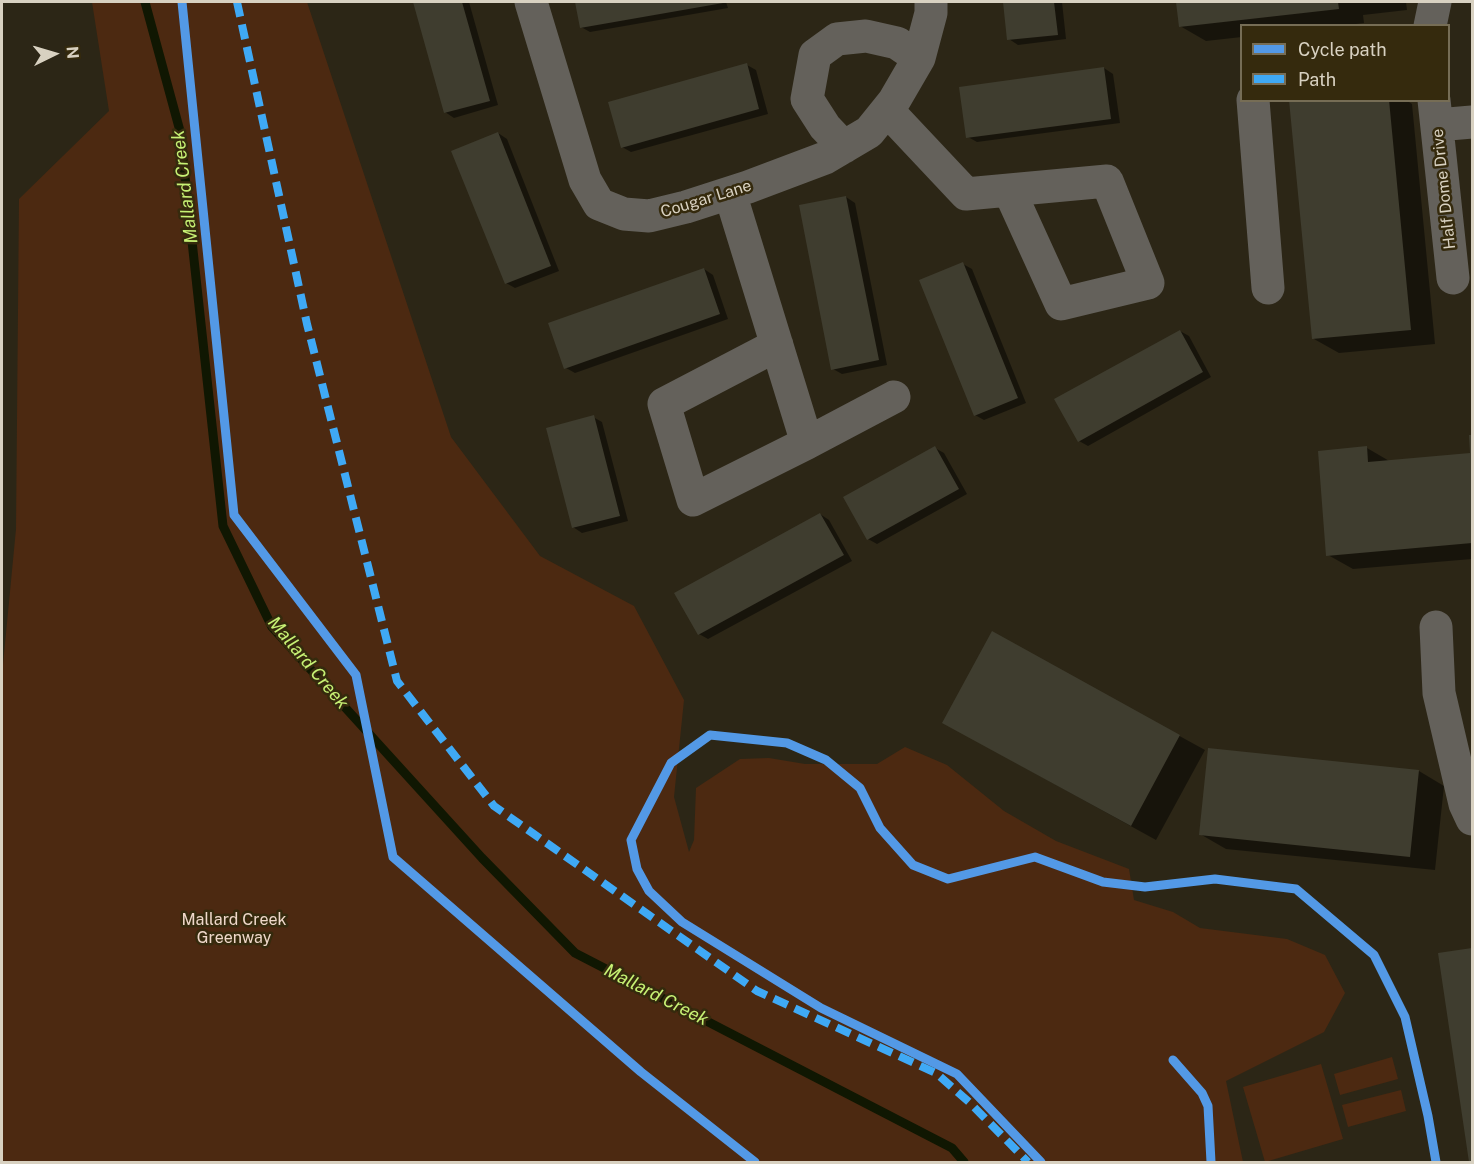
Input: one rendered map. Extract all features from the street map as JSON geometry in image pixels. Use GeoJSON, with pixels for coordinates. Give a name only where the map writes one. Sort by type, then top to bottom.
{"type":"FeatureCollection","features":[{"type":"Feature","properties":{"kind":"street","name":"Cougar Lane"},"geometry":{"type":"LineString","coordinates":[[531,2],[585,180],[599,204],[624,214],[649,216],[730,193],[825,158],[869,132],[894,101],[919,58],[931,13],[931,2]]}},
{"type":"Feature","properties":{"kind":"street"},"geometry":{"type":"LineString","coordinates":[[1430,24],[1435,2]]}},
{"type":"Feature","properties":{"kind":"street"},"geometry":{"type":"LineString","coordinates":[[844,147],[825,127],[807,99],[815,55],[837,39],[866,36],[897,43],[919,58]]}},
{"type":"Feature","properties":{"kind":"street"},"geometry":{"type":"LineString","coordinates":[[1253,102],[1268,288]]}},
{"type":"Feature","properties":{"kind":"street"},"geometry":{"type":"LineString","coordinates":[[887,110],[966,194],[1009,190],[1107,181],[1149,283],[1061,304],[1009,190]]}},
{"type":"Feature","properties":{"kind":"street"},"geometry":{"type":"LineString","coordinates":[[1436,113],[1473,122]]}},
{"type":"Feature","properties":{"kind":"street","name":"Half Dome Drive"},"geometry":{"type":"LineString","coordinates":[[1436,113],[1453,278]]}},
{"type":"Feature","properties":{"kind":"street"},"geometry":{"type":"LineString","coordinates":[[730,193],[807,443]]}},
{"type":"Feature","properties":{"kind":"street"},"geometry":{"type":"LineString","coordinates":[[777,345],[664,405],[693,500],[894,397]]}},
{"type":"Feature","properties":{"kind":"street"},"geometry":{"type":"LineString","coordinates":[[1436,627],[1439,693],[1465,804],[1473,819]]}},
{"type":"Feature","properties":{"kind":"green space","name":"Mallard Creek Greenway"},"geometry":{"type":"Polygon","coordinates":[[[92,2],[307,2],[451,437],[540,556],[634,606],[684,700],[674,797],[689,852],[694,840],[696,788],[740,759],[769,758],[805,764],[877,764],[905,747],[947,765],[1004,811],[1056,841],[1129,869],[1134,900],[1173,912],[1200,928],[1287,939],[1325,955],[1345,993],[1324,1032],[1226,1081],[1243,1162],[2,1162],[2,675],[16,529],[19,199],[109,111],[92,2]]]}},
{"type":"Feature","properties":{"kind":"green space"},"geometry":{"type":"Polygon","coordinates":[[[1392,1057],[1398,1079],[1340,1095],[1334,1074],[1392,1057]]]}},
{"type":"Feature","properties":{"kind":"green space"},"geometry":{"type":"Polygon","coordinates":[[[1321,1064],[1343,1139],[1265,1162],[1243,1087],[1321,1064]]]}},
{"type":"Feature","properties":{"kind":"green space"},"geometry":{"type":"Polygon","coordinates":[[[1401,1090],[1406,1111],[1348,1127],[1342,1105],[1401,1090]]]}},
{"type":"Feature","properties":{"kind":"building"},"geometry":{"type":"Polygon","coordinates":[[[413,2],[462,2],[490,101],[444,113],[413,2]]]}},
{"type":"Feature","properties":{"kind":"building"},"geometry":{"type":"Polygon","coordinates":[[[575,2],[723,2],[723,3],[580,28],[575,2]]]}},
{"type":"Feature","properties":{"kind":"building"},"geometry":{"type":"Polygon","coordinates":[[[1003,2],[1054,2],[1058,35],[1007,40],[1003,2]]]}},
{"type":"Feature","properties":{"kind":"building"},"geometry":{"type":"Polygon","coordinates":[[[1176,2],[1338,2],[1339,9],[1179,27],[1176,2]]]}},
{"type":"Feature","properties":{"kind":"building"},"geometry":{"type":"Polygon","coordinates":[[[747,63],[759,109],[621,148],[608,102],[747,63]]]}},
{"type":"Feature","properties":{"kind":"building"},"geometry":{"type":"Polygon","coordinates":[[[1104,67],[1111,119],[966,138],[959,87],[1104,67]]]}},
{"type":"Feature","properties":{"kind":"building"},"geometry":{"type":"Polygon","coordinates":[[[1289,102],[1389,102],[1411,330],[1312,339],[1289,102]]]}},
{"type":"Feature","properties":{"kind":"building"},"geometry":{"type":"Polygon","coordinates":[[[498,132],[551,266],[505,284],[451,151],[498,132]]]}},
{"type":"Feature","properties":{"kind":"building"},"geometry":{"type":"Polygon","coordinates":[[[846,196],[879,360],[831,370],[799,205],[846,196]]]}},
{"type":"Feature","properties":{"kind":"building"},"geometry":{"type":"Polygon","coordinates":[[[963,262],[1018,398],[974,416],[919,280],[963,262]]]}},
{"type":"Feature","properties":{"kind":"building"},"geometry":{"type":"Polygon","coordinates":[[[704,268],[720,314],[564,369],[548,323],[704,268]]]}},
{"type":"Feature","properties":{"kind":"building"},"geometry":{"type":"Polygon","coordinates":[[[1180,330],[1203,372],[1078,442],[1054,399],[1180,330]]]}},
{"type":"Feature","properties":{"kind":"building"},"geometry":{"type":"Polygon","coordinates":[[[594,415],[620,516],[572,528],[546,428],[594,415]]]}},
{"type":"Feature","properties":{"kind":"building"},"geometry":{"type":"Polygon","coordinates":[[[1469,435],[1472,435],[1472,543],[1326,556],[1318,451],[1367,446],[1368,462],[1470,453],[1469,435]]]}},
{"type":"Feature","properties":{"kind":"building"},"geometry":{"type":"Polygon","coordinates":[[[935,446],[959,489],[867,540],[843,497],[935,446]]]}},
{"type":"Feature","properties":{"kind":"building"},"geometry":{"type":"Polygon","coordinates":[[[820,513],[844,555],[698,635],[674,593],[820,513]]]}},
{"type":"Feature","properties":{"kind":"building"},"geometry":{"type":"Polygon","coordinates":[[[992,631],[1180,735],[1131,826],[942,723],[992,631]]]}},
{"type":"Feature","properties":{"kind":"building"},"geometry":{"type":"Polygon","coordinates":[[[1208,748],[1419,770],[1410,857],[1199,835],[1208,748]]]}},
{"type":"Feature","properties":{"kind":"building"},"geometry":{"type":"Polygon","coordinates":[[[1472,948],[1472,1162],[1469,1162],[1438,953],[1472,948]]]}},
{"type":"Feature","properties":{"kind":"waterway","name":"Mallard Creek"},"geometry":{"type":"LineString","coordinates":[[145,2],[180,131],[223,526],[272,627],[482,858],[575,953],[952,1148],[964,1162]]}},
{"type":"Feature","properties":{"kind":"marked path"},"geometry":{"type":"LineString","coordinates":[[237,2],[307,324],[397,681],[494,806],[757,991],[936,1073],[969,1102],[1028,1162]]}},
{"type":"Feature","properties":{"kind":"cycle path"},"geometry":{"type":"LineString","coordinates":[[182,2],[234,515],[356,675],[393,857],[641,1072],[755,1162]]}},
{"type":"Feature","properties":{"kind":"cycle path"},"geometry":{"type":"LineString","coordinates":[[1041,1162],[957,1074],[821,1008],[682,922],[649,891],[637,869],[631,840],[671,763],[710,735],[787,743],[826,760],[860,788],[880,828],[913,865],[948,879],[1035,857],[1103,882],[1145,887],[1215,879],[1296,889],[1374,955],[1405,1017],[1436,1162]]}},
{"type":"Feature","properties":{"kind":"cycle path"},"geometry":{"type":"LineString","coordinates":[[1173,1060],[1202,1093],[1208,1106],[1211,1162]]}}]}
